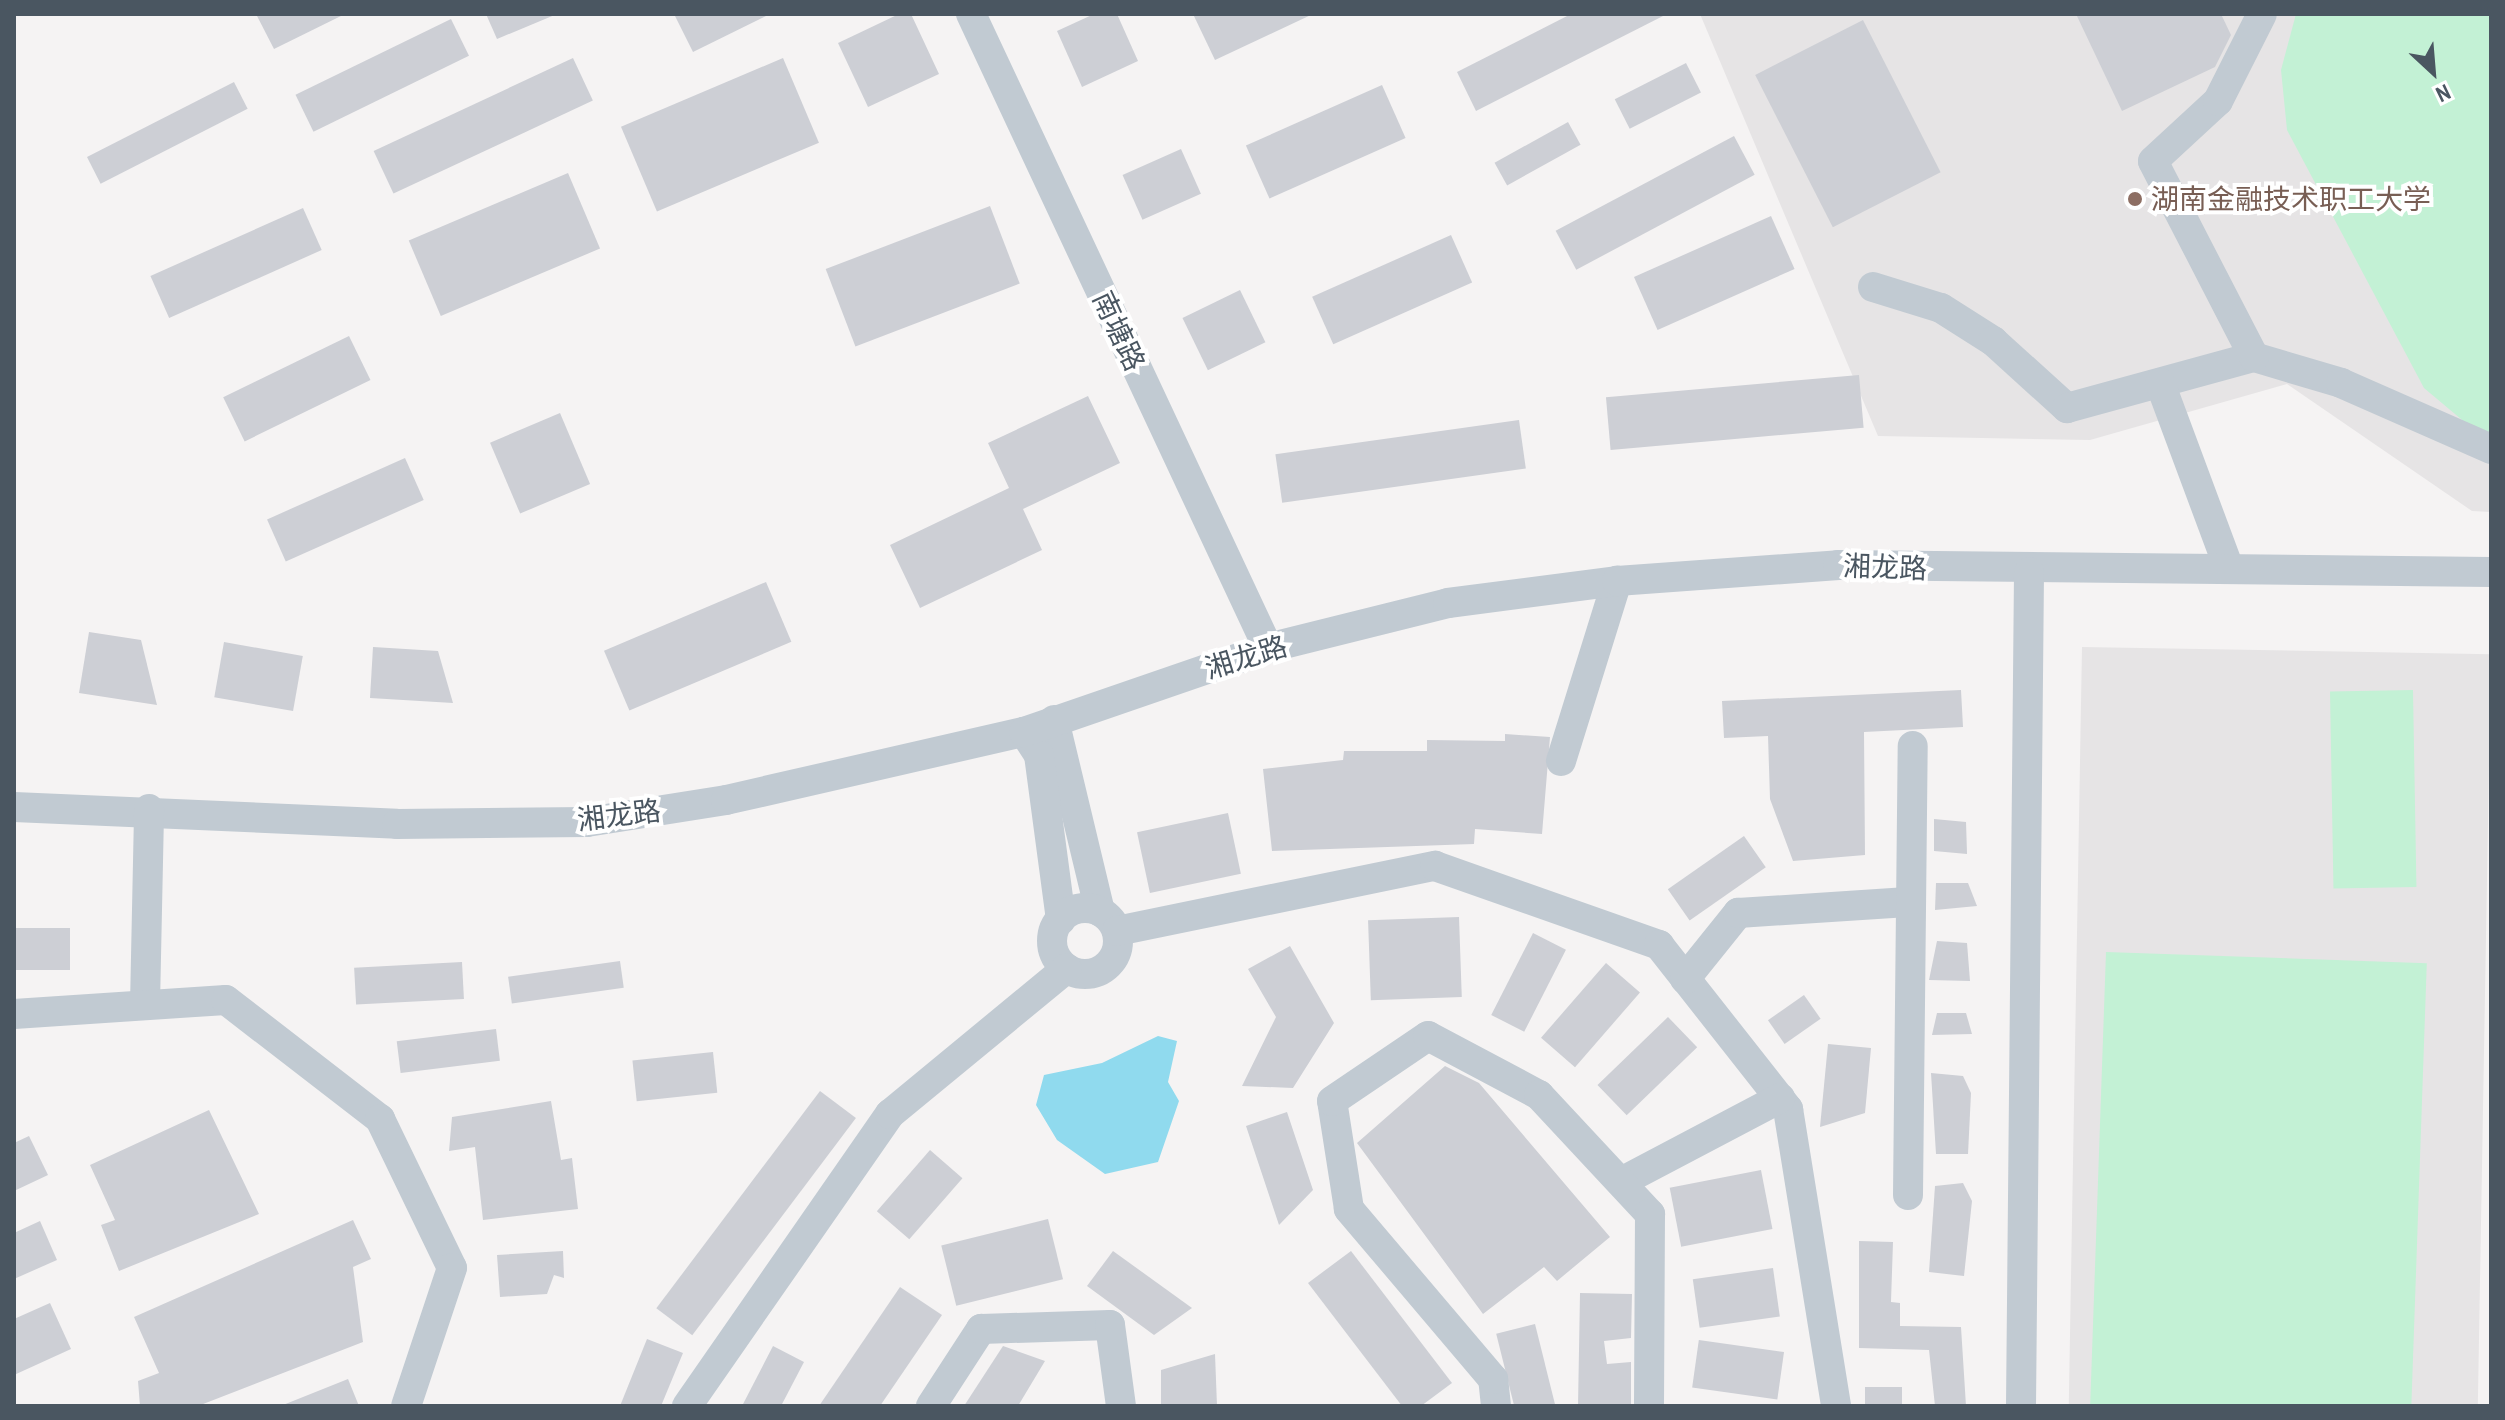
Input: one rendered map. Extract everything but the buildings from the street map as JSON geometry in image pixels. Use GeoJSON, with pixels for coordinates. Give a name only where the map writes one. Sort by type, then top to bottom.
{"type":"FeatureCollection","features":[{"type":"Feature","properties":{"kind":"street","name":"南塘路"},"geometry":{"type":"LineString","coordinates":[[971,14],[1268,648]]}},
{"type":"Feature","properties":{"kind":"street"},"geometry":{"type":"LineString","coordinates":[[2254,357],[2153,161],[2218,101],[2262,14]]}},
{"type":"Feature","properties":{"kind":"street"},"geometry":{"type":"LineString","coordinates":[[1873,287],[1954,316],[1993,341],[2067,408],[2254,357],[2341,383],[2491,449]]}},
{"type":"Feature","properties":{"kind":"street"},"geometry":{"type":"LineString","coordinates":[[2160,383],[2229,569]]}},
{"type":"Feature","properties":{"kind":"street","name":"湘龙路"},"geometry":{"type":"LineString","coordinates":[[14,807],[149,809],[397,824],[587,822],[726,800],[1024,732],[1268,648],[1448,603],[1617,581],[1838,565],[2029,572],[2229,569],[2491,572]]}},
{"type":"Feature","properties":{"kind":"street"},"geometry":{"type":"LineString","coordinates":[[2021,1406],[2029,572]]}},
{"type":"Feature","properties":{"kind":"street"},"geometry":{"type":"LineString","coordinates":[[1561,761],[1617,581]]}},
{"type":"Feature","properties":{"kind":"street"},"geometry":{"type":"LineString","coordinates":[[1024,732],[1039,755],[1061,920],[1052,944],[1067,968],[1082,974],[1104,968],[1117,951],[1054,720]]}},
{"type":"Feature","properties":{"kind":"street"},"geometry":{"type":"LineString","coordinates":[[1908,1195],[1908,902],[1913,746]]}},
{"type":"Feature","properties":{"kind":"street"},"geometry":{"type":"LineString","coordinates":[[145,1005],[149,809]]}},
{"type":"Feature","properties":{"kind":"street"},"geometry":{"type":"LineString","coordinates":[[1061,920],[1076,910],[1108,921],[1435,866],[1659,945],[1788,1109],[1836,1406]]}},
{"type":"Feature","properties":{"kind":"street"},"geometry":{"type":"LineString","coordinates":[[1685,979],[1738,913],[1908,902]]}},
{"type":"Feature","properties":{"kind":"street"},"geometry":{"type":"LineString","coordinates":[[687,1406],[890,1114],[1067,968]]}},
{"type":"Feature","properties":{"kind":"street"},"geometry":{"type":"LineString","coordinates":[[14,1014],[226,1000],[380,1119],[452,1268],[406,1406]]}},
{"type":"Feature","properties":{"kind":"street"},"geometry":{"type":"LineString","coordinates":[[1496,1406],[1493,1379],[1349,1209],[1332,1101],[1428,1036],[1539,1095],[1650,1214],[1649,1406]]}},
{"type":"Feature","properties":{"kind":"street"},"geometry":{"type":"LineString","coordinates":[[1621,1182],[1780,1098]]}},
{"type":"Feature","properties":{"kind":"street"},"geometry":{"type":"LineString","coordinates":[[931,1406],[981,1329],[1110,1325],[1121,1406]]}},
{"type":"Feature","properties":{"kind":"shaded area","name":"湖南金融技术职工大学"},"geometry":{"type":"Polygon","coordinates":[[[1700,14],[2491,14],[2491,512],[2472,511],[2287,384],[2090,440],[1878,436],[1700,14]]]}},
{"type":"Feature","properties":{"kind":"shaded area"},"geometry":{"type":"Polygon","coordinates":[[[2082,647],[2491,654],[2478,1406],[2069,1406],[2082,647]]]}},
{"type":"Feature","properties":{"kind":"green space"},"geometry":{"type":"Polygon","coordinates":[[[2296,14],[2491,14],[2491,436],[2480,435],[2424,388],[2287,130],[2281,70],[2296,14]]]}},
{"type":"Feature","properties":{"kind":"green space"},"geometry":{"type":"Polygon","coordinates":[[[2413,690],[2416,887],[2333,888],[2330,691],[2413,690]]]}},
{"type":"Feature","properties":{"kind":"green space"},"geometry":{"type":"Polygon","coordinates":[[[2106,952],[2427,963],[2411,1406],[2090,1406],[2106,952]]]}},
{"type":"Feature","properties":{"kind":"water"},"geometry":{"type":"Polygon","coordinates":[[[1158,1036],[1177,1041],[1168,1082],[1179,1101],[1158,1162],[1105,1174],[1057,1140],[1036,1105],[1044,1075],[1102,1063],[1158,1036]]]}},
{"type":"Feature","properties":{"kind":"place","name":"湖南金融技术职工大学"},"geometry":{"type":"Point","coordinates":[2135,199]}}]}
